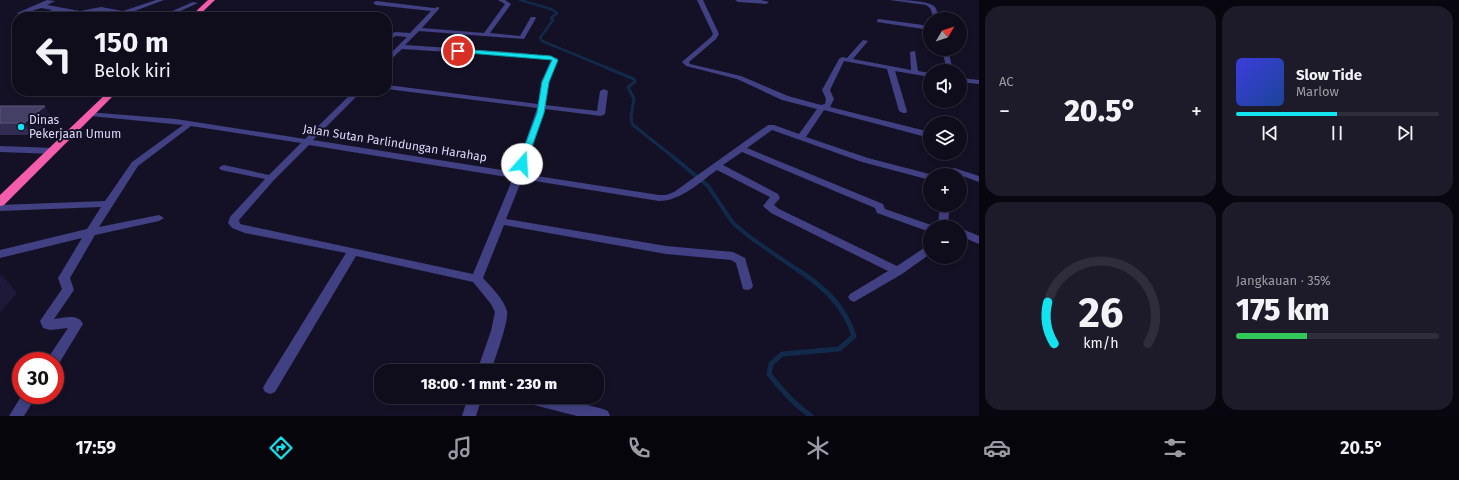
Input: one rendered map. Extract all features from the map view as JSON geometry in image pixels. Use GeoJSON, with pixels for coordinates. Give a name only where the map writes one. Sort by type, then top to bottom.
{"type":"FeatureCollection","features":[{"type":"Feature","properties":{"kind":"highway"},"geometry":{"type":"LineString","coordinates":[[198,12],[212,0]]}},
{"type":"Feature","properties":{"kind":"highway"},"geometry":{"type":"LineString","coordinates":[[0,202],[109,96]]}},
{"type":"Feature","properties":{"kind":"street"},"geometry":{"type":"LineString","coordinates":[[20,10],[32,9],[52,1],[50,0]]}},
{"type":"Feature","properties":{"kind":"street"},"geometry":{"type":"LineString","coordinates":[[128,12],[161,0]]}},
{"type":"Feature","properties":{"kind":"street"},"geometry":{"type":"LineString","coordinates":[[180,0],[206,5]]}},
{"type":"Feature","properties":{"kind":"street"},"geometry":{"type":"LineString","coordinates":[[486,35],[508,4],[502,0]]}},
{"type":"Feature","properties":{"kind":"street"},"geometry":{"type":"LineString","coordinates":[[700,0],[716,34],[714,38],[687,60],[685,62],[686,64],[739,77],[781,97],[923,133]]}},
{"type":"Feature","properties":{"kind":"street"},"geometry":{"type":"LineString","coordinates":[[738,0],[766,3]]}},
{"type":"Feature","properties":{"kind":"street"},"geometry":{"type":"LineString","coordinates":[[893,0],[928,4],[932,7],[934,12]]}},
{"type":"Feature","properties":{"kind":"street"},"geometry":{"type":"LineString","coordinates":[[174,12],[195,3]]}},
{"type":"Feature","properties":{"kind":"street"},"geometry":{"type":"LineString","coordinates":[[376,3],[436,9],[392,56]]}},
{"type":"Feature","properties":{"kind":"street"},"geometry":{"type":"LineString","coordinates":[[40,6],[76,12]]}},
{"type":"Feature","properties":{"kind":"street"},"geometry":{"type":"LineString","coordinates":[[49,12],[58,9]]}},
{"type":"Feature","properties":{"kind":"street"},"geometry":{"type":"LineString","coordinates":[[87,12],[103,9],[120,12]]}},
{"type":"Feature","properties":{"kind":"street"},"geometry":{"type":"LineString","coordinates":[[417,29],[523,38],[533,18]]}},
{"type":"Feature","properties":{"kind":"street"},"geometry":{"type":"LineString","coordinates":[[879,20],[923,27]]}},
{"type":"Feature","properties":{"kind":"street"},"geometry":{"type":"LineString","coordinates":[[392,35],[394,34],[411,35]]}},
{"type":"Feature","properties":{"kind":"street"},"geometry":{"type":"LineString","coordinates":[[850,59],[865,41]]}},
{"type":"Feature","properties":{"kind":"street"},"geometry":{"type":"LineString","coordinates":[[400,47],[553,58],[555,60],[545,82],[542,106],[518,176],[477,279]]}},
{"type":"Feature","properties":{"kind":"street"},"geometry":{"type":"LineString","coordinates":[[913,52],[915,72]]}},
{"type":"Feature","properties":{"kind":"street"},"geometry":{"type":"LineString","coordinates":[[801,138],[822,108],[828,105],[830,99],[826,90],[841,59],[850,59],[923,74]]}},
{"type":"Feature","properties":{"kind":"street"},"geometry":{"type":"LineString","coordinates":[[890,67],[903,111]]}},
{"type":"Feature","properties":{"kind":"street"},"geometry":{"type":"LineString","coordinates":[[967,81],[979,82]]}},
{"type":"Feature","properties":{"kind":"street"},"geometry":{"type":"LineString","coordinates":[[392,88],[601,114],[604,91]]}},
{"type":"Feature","properties":{"kind":"street"},"geometry":{"type":"LineString","coordinates":[[353,96],[271,178],[234,219],[234,225],[245,229],[353,251],[477,279],[496,301],[501,312],[497,331],[486,364]]}},
{"type":"Feature","properties":{"kind":"street","name":"Jalan Sutan Parlindungan Harahap"},"geometry":{"type":"LineString","coordinates":[[90,114],[157,118],[659,198],[667,198],[677,194],[771,127],[865,160],[923,175]]}},
{"type":"Feature","properties":{"kind":"street"},"geometry":{"type":"LineString","coordinates":[[59,352],[77,324],[74,322],[50,325],[47,324],[46,321],[68,290],[64,278],[90,232],[135,164],[190,123]]}},
{"type":"Feature","properties":{"kind":"street"},"geometry":{"type":"LineString","coordinates":[[740,148],[879,206],[881,211],[923,226]]}},
{"type":"Feature","properties":{"kind":"street"},"geometry":{"type":"LineString","coordinates":[[0,149],[54,151]]}},
{"type":"Feature","properties":{"kind":"street"},"geometry":{"type":"LineString","coordinates":[[716,166],[775,196],[768,206],[775,211],[898,271]]}},
{"type":"Feature","properties":{"kind":"street"},"geometry":{"type":"LineString","coordinates":[[224,168],[271,178]]}},
{"type":"Feature","properties":{"kind":"street"},"geometry":{"type":"LineString","coordinates":[[967,175],[979,178]]}},
{"type":"Feature","properties":{"kind":"street"},"geometry":{"type":"LineString","coordinates":[[0,208],[108,204]]}},
{"type":"Feature","properties":{"kind":"street"},"geometry":{"type":"LineString","coordinates":[[0,254],[90,232],[159,218]]}},
{"type":"Feature","properties":{"kind":"street"},"geometry":{"type":"LineString","coordinates":[[500,221],[666,250],[733,256],[741,261],[747,286]]}},
{"type":"Feature","properties":{"kind":"street"},"geometry":{"type":"LineString","coordinates":[[967,235],[979,240]]}},
{"type":"Feature","properties":{"kind":"street"},"geometry":{"type":"LineString","coordinates":[[270,388],[353,251]]}},
{"type":"Feature","properties":{"kind":"street"},"geometry":{"type":"LineString","coordinates":[[854,297],[898,271],[923,253]]}},
{"type":"Feature","properties":{"kind":"street"},"geometry":{"type":"LineString","coordinates":[[16,416],[24,404]]}},
{"type":"Feature","properties":{"kind":"street"},"geometry":{"type":"LineString","coordinates":[[469,416],[473,404]]}},
{"type":"Feature","properties":{"kind":"street"},"geometry":{"type":"LineString","coordinates":[[557,404],[603,416]]}},
{"type":"Feature","properties":{"kind":"building"},"geometry":{"type":"Polygon","coordinates":[[[0,106],[45,106],[24,123],[0,123],[0,106]]]}},
{"type":"Feature","properties":{"kind":"waterway"},"geometry":{"type":"LineString","coordinates":[[520,0],[551,9],[557,13],[551,18],[553,20],[540,38],[542,41],[610,69]]}},
{"type":"Feature","properties":{"kind":"waterway"},"geometry":{"type":"LineString","coordinates":[[607,68],[634,79],[635,82],[628,87],[634,99],[631,116],[632,124],[673,157]]}},
{"type":"Feature","properties":{"kind":"waterway"},"geometry":{"type":"LineString","coordinates":[[672,156],[708,186],[733,223],[751,238],[799,271]]}},
{"type":"Feature","properties":{"kind":"waterway"},"geometry":{"type":"LineString","coordinates":[[798,270],[825,290],[839,306],[845,315],[854,336],[839,349],[782,354],[771,364],[769,374],[778,386],[799,407],[811,416]]}},
{"type":"Feature","properties":{"kind":"place","name":"Dinas Pekerjaan Umum"},"geometry":{"type":"Point","coordinates":[21,127]}},
{"type":"Feature","properties":{"kind":"route"},"geometry":{"type":"LineString","coordinates":[[458,51],[524,55],[553,58],[555,60],[545,82],[542,106],[522,164]]}}]}
